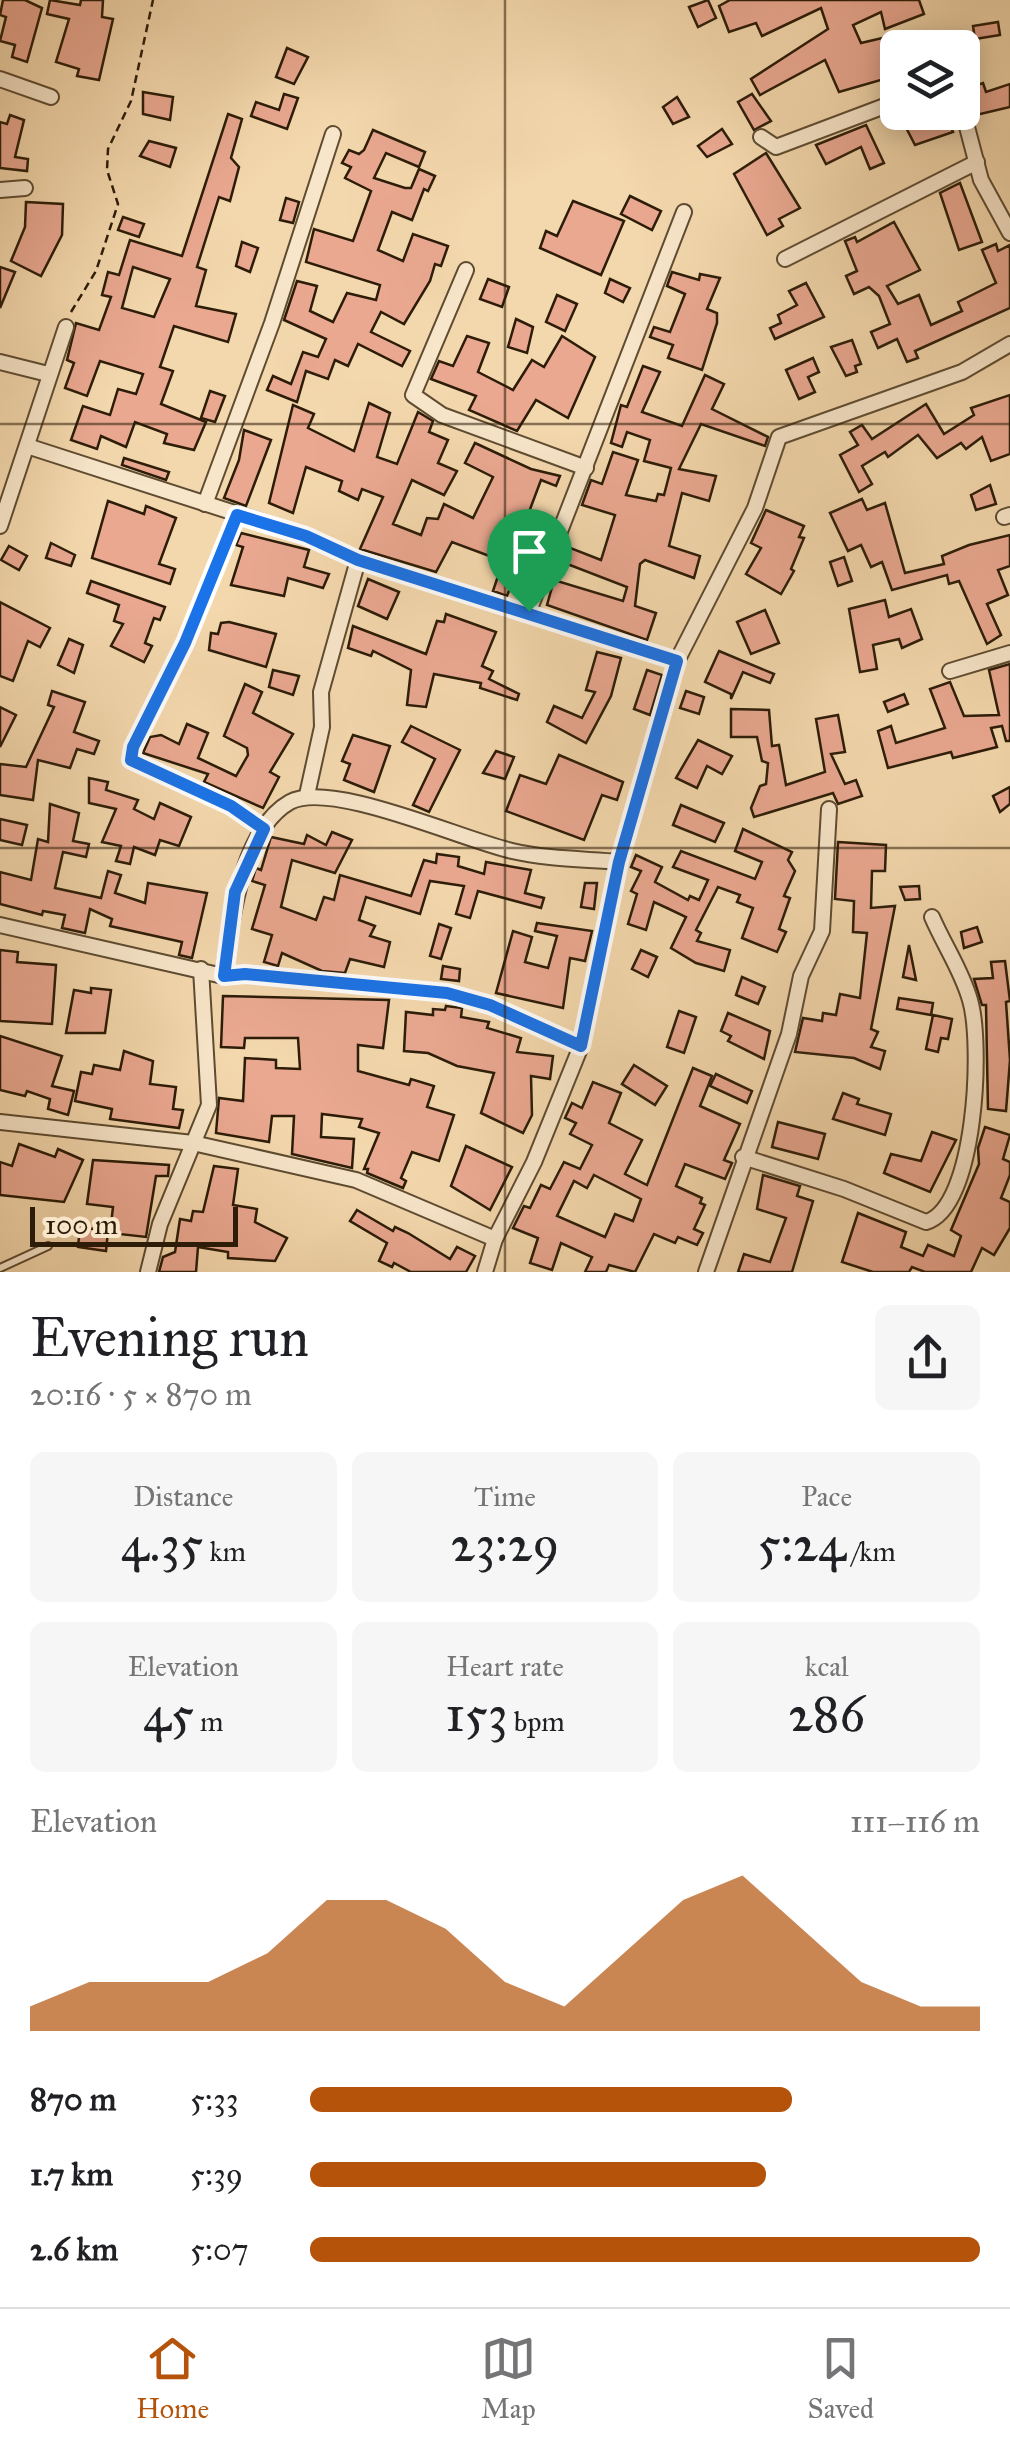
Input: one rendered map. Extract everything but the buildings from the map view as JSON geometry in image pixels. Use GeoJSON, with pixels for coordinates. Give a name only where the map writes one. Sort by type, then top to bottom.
{"type":"FeatureCollection","features":[{"type":"Feature","properties":{"kind":"street"},"geometry":{"type":"LineString","coordinates":[[0,79],[51,97]]}},
{"type":"Feature","properties":{"kind":"street"},"geometry":{"type":"LineString","coordinates":[[760,137],[776,146],[880,108]]}},
{"type":"Feature","properties":{"kind":"street"},"geometry":{"type":"LineString","coordinates":[[968,130],[982,180],[1010,232]]}},
{"type":"Feature","properties":{"kind":"street"},"geometry":{"type":"LineString","coordinates":[[205,504],[272,323],[333,134]]}},
{"type":"Feature","properties":{"kind":"street"},"geometry":{"type":"LineString","coordinates":[[785,259],[977,162]]}},
{"type":"Feature","properties":{"kind":"street"},"geometry":{"type":"LineString","coordinates":[[0,190],[25,188]]}},
{"type":"Feature","properties":{"kind":"street"},"geometry":{"type":"LineString","coordinates":[[529,611],[684,212]]}},
{"type":"Feature","properties":{"kind":"street"},"geometry":{"type":"LineString","coordinates":[[466,270],[413,396],[442,415],[586,468]]}},
{"type":"Feature","properties":{"kind":"street"},"geometry":{"type":"LineString","coordinates":[[0,526],[66,327]]}},
{"type":"Feature","properties":{"kind":"street"},"geometry":{"type":"LineString","coordinates":[[485,1272],[495,1239],[534,1162],[581,1046],[619,862],[677,661],[756,508],[779,437],[962,372],[1010,344]]}},
{"type":"Feature","properties":{"kind":"street"},"geometry":{"type":"LineString","coordinates":[[0,362],[48,374]]}},
{"type":"Feature","properties":{"kind":"street"},"geometry":{"type":"LineString","coordinates":[[27,446],[306,536],[358,560],[677,661]]}},
{"type":"Feature","properties":{"kind":"street"},"geometry":{"type":"LineString","coordinates":[[237,515],[185,643],[133,747],[131,760],[231,806],[264,829]]}},
{"type":"Feature","properties":{"kind":"street"},"geometry":{"type":"LineString","coordinates":[[307,795],[322,727],[322,692],[358,560]]}},
{"type":"Feature","properties":{"kind":"street"},"geometry":{"type":"LineString","coordinates":[[950,672],[1010,653]]}},
{"type":"Feature","properties":{"kind":"street"},"geometry":{"type":"LineString","coordinates":[[224,976],[235,892],[264,829],[286,804],[307,795],[372,807],[514,852],[619,862]]}},
{"type":"Feature","properties":{"kind":"street"},"geometry":{"type":"LineString","coordinates":[[706,1272],[742,1158],[789,1034],[801,976],[822,931],[829,809]]}},
{"type":"Feature","properties":{"kind":"street"},"geometry":{"type":"LineString","coordinates":[[742,1158],[844,1189],[926,1222],[946,1209],[966,1156],[978,1049],[971,1003],[932,916]]}},
{"type":"Feature","properties":{"kind":"street"},"geometry":{"type":"LineString","coordinates":[[0,925],[224,976],[245,974],[447,993],[490,1005],[581,1046]]}},
{"type":"Feature","properties":{"kind":"street"},"geometry":{"type":"LineString","coordinates":[[148,1272],[160,1224],[210,1105],[201,969]]}},
{"type":"Feature","properties":{"kind":"street"},"geometry":{"type":"LineString","coordinates":[[0,1122],[193,1143],[356,1180],[495,1239]]}},
{"type":"Feature","properties":{"kind":"lane"},"geometry":{"type":"LineString","coordinates":[[0,1268],[48,1246]]}},
{"type":"Feature","properties":{"kind":"path"},"geometry":{"type":"LineString","coordinates":[[66,327],[74,303],[104,252],[118,204],[107,170],[108,149],[131,101],[152,0]]}},
{"type":"Feature","properties":{"kind":"route"},"geometry":{"type":"LineString","coordinates":[[237,515],[306,536],[358,560],[529,611],[677,661],[619,862],[581,1046],[490,1005],[447,993],[245,974],[224,976],[235,892],[264,829],[231,806],[131,760],[133,747],[185,643],[237,515]]}}]}
